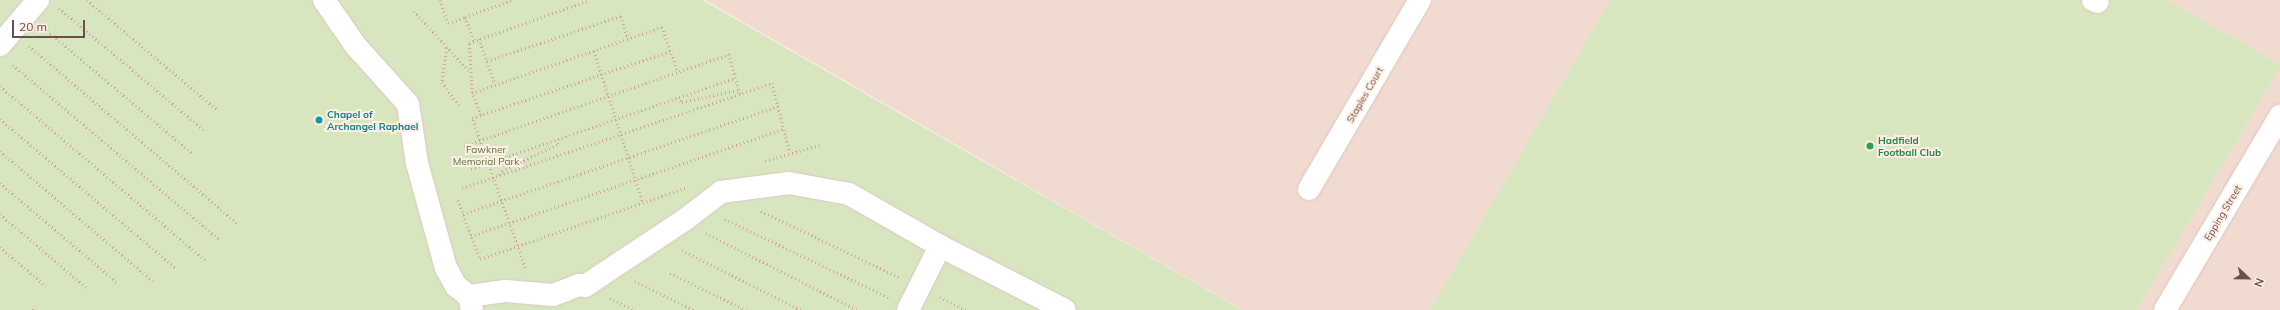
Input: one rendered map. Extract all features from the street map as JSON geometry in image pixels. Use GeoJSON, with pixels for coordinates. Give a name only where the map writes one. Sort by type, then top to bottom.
{"type":"FeatureCollection","features":[{"type":"Feature","properties":{"kind":"street"},"geometry":{"type":"LineString","coordinates":[[324,0],[355,45],[408,104],[418,164],[446,268],[456,286],[470,303],[506,291],[553,295],[579,285],[585,286],[683,221],[721,192],[789,183],[816,186],[849,194],[940,246],[1065,310]]}},
{"type":"Feature","properties":{"kind":"street","name":"Staples Court"},"geometry":{"type":"LineString","coordinates":[[1309,189],[1420,0]]}},
{"type":"Feature","properties":{"kind":"street"},"geometry":{"type":"LineString","coordinates":[[6,38],[40,6]]}},
{"type":"Feature","properties":{"kind":"street","name":"Epping Street"},"geometry":{"type":"LineString","coordinates":[[2165,310],[2280,116]]}},
{"type":"Feature","properties":{"kind":"street"},"geometry":{"type":"LineString","coordinates":[[909,309],[940,246]]}},
{"type":"Feature","properties":{"kind":"path"},"geometry":{"type":"LineString","coordinates":[[87,0],[219,111]]}},
{"type":"Feature","properties":{"kind":"path"},"geometry":{"type":"LineString","coordinates":[[440,0],[448,23],[512,0]]}},
{"type":"Feature","properties":{"kind":"path"},"geometry":{"type":"LineString","coordinates":[[481,115],[472,93],[469,43],[590,0]]}},
{"type":"Feature","properties":{"kind":"path"},"geometry":{"type":"LineString","coordinates":[[40,6],[205,131]]}},
{"type":"Feature","properties":{"kind":"path"},"geometry":{"type":"LineString","coordinates":[[40,6],[192,153]]}},
{"type":"Feature","properties":{"kind":"path"},"geometry":{"type":"LineString","coordinates":[[414,11],[471,73]]}},
{"type":"Feature","properties":{"kind":"path"},"geometry":{"type":"LineString","coordinates":[[487,61],[621,16],[628,39]]}},
{"type":"Feature","properties":{"kind":"path"},"geometry":{"type":"LineString","coordinates":[[465,17],[474,41]]}},
{"type":"Feature","properties":{"kind":"path"},"geometry":{"type":"LineString","coordinates":[[472,93],[662,27],[678,72]]}},
{"type":"Feature","properties":{"kind":"path"},"geometry":{"type":"LineString","coordinates":[[6,38],[237,223]]}},
{"type":"Feature","properties":{"kind":"path"},"geometry":{"type":"LineString","coordinates":[[479,39],[495,84]]}},
{"type":"Feature","properties":{"kind":"path"},"geometry":{"type":"LineString","coordinates":[[447,47],[442,82],[459,105]]}},
{"type":"Feature","properties":{"kind":"path"},"geometry":{"type":"LineString","coordinates":[[594,51],[643,203]]}},
{"type":"Feature","properties":{"kind":"path"},"geometry":{"type":"LineString","coordinates":[[525,269],[472,118],[671,51]]}},
{"type":"Feature","properties":{"kind":"path"},"geometry":{"type":"LineString","coordinates":[[464,146],[730,54],[740,94]]}},
{"type":"Feature","properties":{"kind":"path"},"geometry":{"type":"LineString","coordinates":[[12,64],[220,240]]}},
{"type":"Feature","properties":{"kind":"path"},"geometry":{"type":"LineString","coordinates":[[471,169],[735,78]]}},
{"type":"Feature","properties":{"kind":"path"},"geometry":{"type":"LineString","coordinates":[[462,188],[772,83],[790,152]]}},
{"type":"Feature","properties":{"kind":"path"},"geometry":{"type":"LineString","coordinates":[[0,86],[205,260]]}},
{"type":"Feature","properties":{"kind":"path"},"geometry":{"type":"LineString","coordinates":[[677,98],[682,102],[738,90]]}},
{"type":"Feature","properties":{"kind":"path"},"geometry":{"type":"LineString","coordinates":[[463,214],[779,106]]}},
{"type":"Feature","properties":{"kind":"path"},"geometry":{"type":"LineString","coordinates":[[0,119],[177,269]]}},
{"type":"Feature","properties":{"kind":"path"},"geometry":{"type":"LineString","coordinates":[[471,236],[508,222],[784,129]]}},
{"type":"Feature","properties":{"kind":"path"},"geometry":{"type":"LineString","coordinates":[[499,175],[502,171],[558,144],[559,139]]}},
{"type":"Feature","properties":{"kind":"path"},"geometry":{"type":"LineString","coordinates":[[760,162],[790,152],[823,144]]}},
{"type":"Feature","properties":{"kind":"path"},"geometry":{"type":"LineString","coordinates":[[0,151],[153,281]]}},
{"type":"Feature","properties":{"kind":"path"},"geometry":{"type":"LineString","coordinates":[[0,183],[118,283]]}},
{"type":"Feature","properties":{"kind":"path"},"geometry":{"type":"LineString","coordinates":[[458,200],[480,259],[516,245],[693,186]]}},
{"type":"Feature","properties":{"kind":"path"},"geometry":{"type":"LineString","coordinates":[[701,208],[909,309]]}},
{"type":"Feature","properties":{"kind":"path"},"geometry":{"type":"LineString","coordinates":[[756,209],[966,310]]}},
{"type":"Feature","properties":{"kind":"path"},"geometry":{"type":"LineString","coordinates":[[0,214],[86,287]]}},
{"type":"Feature","properties":{"kind":"path"},"geometry":{"type":"LineString","coordinates":[[683,221],[857,310]]}},
{"type":"Feature","properties":{"kind":"path"},"geometry":{"type":"LineString","coordinates":[[0,247],[46,286]]}},
{"type":"Feature","properties":{"kind":"path"},"geometry":{"type":"LineString","coordinates":[[678,248],[801,310]]}},
{"type":"Feature","properties":{"kind":"path"},"geometry":{"type":"LineString","coordinates":[[670,273],[746,310]]}},
{"type":"Feature","properties":{"kind":"path"},"geometry":{"type":"LineString","coordinates":[[635,281],[694,310]]}},
{"type":"Feature","properties":{"kind":"path"},"geometry":{"type":"LineString","coordinates":[[33,310],[35,306]]}},
{"type":"Feature","properties":{"kind":"shaded area"},"geometry":{"type":"Polygon","coordinates":[[[705,0],[1610,0],[1430,310],[1243,310],[705,0]]]}},
{"type":"Feature","properties":{"kind":"shaded area"},"geometry":{"type":"Polygon","coordinates":[[[2167,0],[2280,0],[2280,64],[2167,0]]]}},
{"type":"Feature","properties":{"kind":"shaded area"},"geometry":{"type":"Polygon","coordinates":[[[2280,68],[2280,310],[2137,310],[2280,68]]]}},
{"type":"Feature","properties":{"kind":"green space","name":"Fawkner Memorial Park"},"geometry":{"type":"Polygon","coordinates":[[[0,0],[702,0],[1242,310],[0,310],[0,0]]]}},
{"type":"Feature","properties":{"kind":"green space","name":"Hadfield Football Club"},"geometry":{"type":"Polygon","coordinates":[[[1610,0],[2167,0],[2280,64],[2280,68],[2137,310],[1430,310],[1610,0]]]}},
{"type":"Feature","properties":{"kind":"place","name":"Chapel of Archangel Raphael"},"geometry":{"type":"Point","coordinates":[319,120]}},
{"type":"Feature","properties":{"kind":"place","name":"Hadfield Football Club"},"geometry":{"type":"Point","coordinates":[1870,146]}}]}
